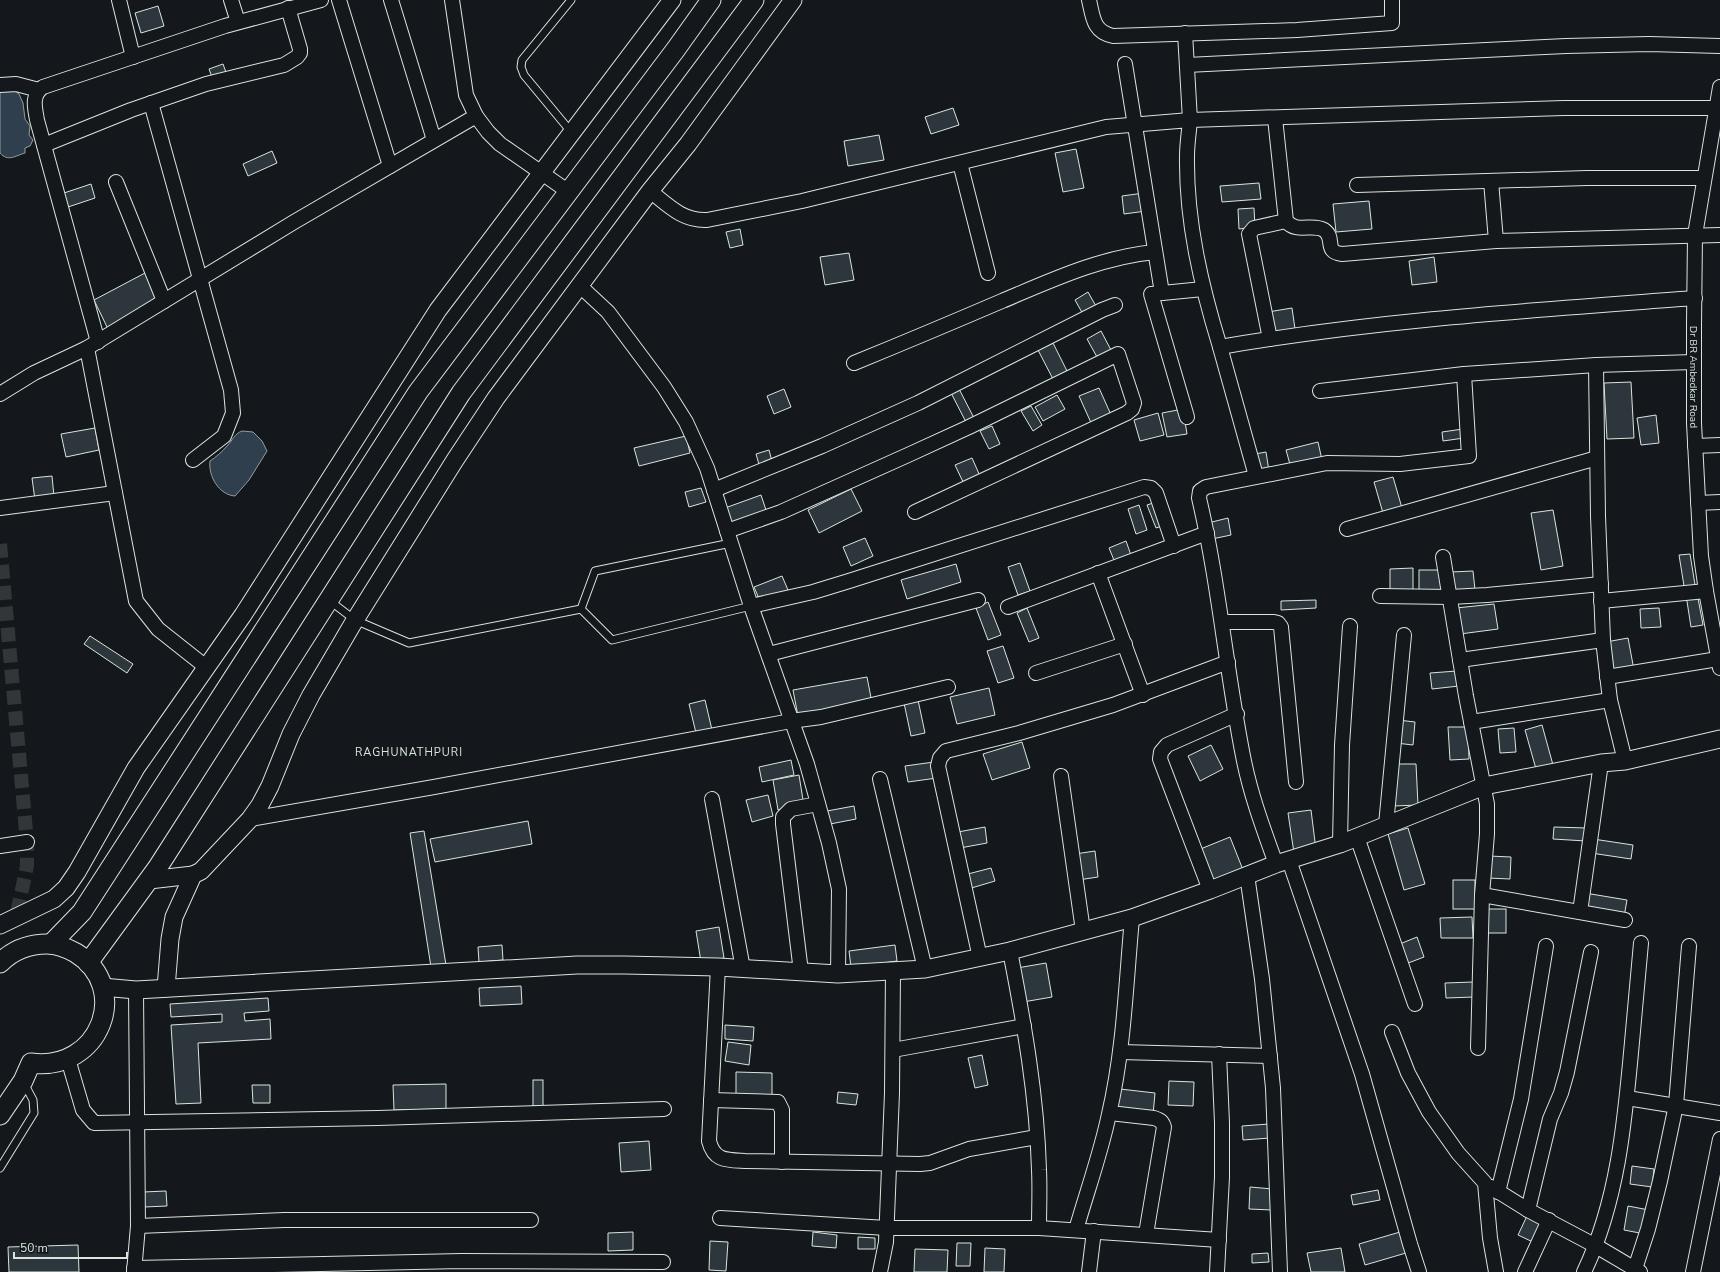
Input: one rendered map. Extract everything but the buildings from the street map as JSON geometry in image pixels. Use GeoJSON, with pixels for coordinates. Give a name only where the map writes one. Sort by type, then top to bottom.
{"type":"FeatureCollection","features":[{"type":"Feature","properties":{"kind":"main road"},"geometry":{"type":"LineString","coordinates":[[51,944],[82,912],[418,392],[569,192],[711,0]]}},
{"type":"Feature","properties":{"kind":"main road"},"geometry":{"type":"LineString","coordinates":[[88,963],[149,880],[461,393],[754,0]]}},
{"type":"Feature","properties":{"kind":"main road"},"geometry":{"type":"LineString","coordinates":[[0,963],[19,949],[29,946],[51,944],[71,950],[88,963],[94,970],[102,987],[104,1009],[99,1030],[86,1047],[78,1054],[68,1059],[50,1064],[31,1063],[23,1081],[0,1115]]}},
{"type":"Feature","properties":{"kind":"street"},"geometry":{"type":"LineString","coordinates":[[119,0],[133,58]]}},
{"type":"Feature","properties":{"kind":"street"},"geometry":{"type":"LineString","coordinates":[[231,0],[238,22]]}},
{"type":"Feature","properties":{"kind":"street"},"geometry":{"type":"LineString","coordinates":[[0,85],[16,84],[39,90],[238,22],[321,0]]}},
{"type":"Feature","properties":{"kind":"street"},"geometry":{"type":"LineString","coordinates":[[339,0],[390,166]]}},
{"type":"Feature","properties":{"kind":"street"},"geometry":{"type":"LineString","coordinates":[[391,0],[434,140]]}},
{"type":"Feature","properties":{"kind":"street"},"geometry":{"type":"LineString","coordinates":[[452,0],[466,95],[476,116],[488,132],[500,144],[543,172],[569,192]]}},
{"type":"Feature","properties":{"kind":"street"},"geometry":{"type":"LineString","coordinates":[[0,925],[54,899],[66,888],[77,872],[136,768],[244,615],[438,310],[672,0]]}},
{"type":"Feature","properties":{"kind":"street"},"geometry":{"type":"LineString","coordinates":[[149,880],[193,875],[201,871],[250,819],[270,786],[282,752],[299,716],[355,620],[455,460],[496,398],[650,191],[688,144],[793,0]]}},
{"type":"Feature","properties":{"kind":"street"},"geometry":{"type":"LineString","coordinates":[[1089,0],[1094,22],[1104,34],[1113,36],[1297,30],[1392,23],[1392,0]]}},
{"type":"Feature","properties":{"kind":"street"},"geometry":{"type":"LineString","coordinates":[[44,145],[151,103],[206,84],[284,65],[294,60],[300,53],[300,49],[288,8]]}},
{"type":"Feature","properties":{"kind":"street"},"geometry":{"type":"LineString","coordinates":[[1185,33],[1190,120],[1187,156],[1195,254],[1203,289],[1256,476]]}},
{"type":"Feature","properties":{"kind":"street"},"geometry":{"type":"LineString","coordinates":[[1187,65],[1566,46],[1649,44],[1720,46]]}},
{"type":"Feature","properties":{"kind":"street"},"geometry":{"type":"LineString","coordinates":[[1125,64],[1155,252],[1152,294],[1187,416]]}},
{"type":"Feature","properties":{"kind":"street","name":"Dr BR Ambedkar Road"},"geometry":{"type":"LineString","coordinates":[[1719,663],[1701,556],[1695,446],[1694,362],[1696,235],[1704,178],[1720,87]]}},
{"type":"Feature","properties":{"kind":"street"},"geometry":{"type":"LineString","coordinates":[[39,90],[34,99],[34,106],[92,345],[115,494],[136,601],[158,629],[206,667]]}},
{"type":"Feature","properties":{"kind":"street"},"geometry":{"type":"LineString","coordinates":[[151,103],[231,390],[233,413],[224,436],[193,460]]}},
{"type":"Feature","properties":{"kind":"street"},"geometry":{"type":"LineString","coordinates":[[650,191],[682,216],[695,221],[707,220],[802,201],[1080,132],[1135,123],[1564,108],[1717,108]]}},
{"type":"Feature","properties":{"kind":"street"},"geometry":{"type":"LineString","coordinates":[[0,394],[34,373],[92,345],[476,116]]}},
{"type":"Feature","properties":{"kind":"street"},"geometry":{"type":"LineString","coordinates":[[1275,118],[1286,221],[1290,226],[1295,228],[1321,229],[1325,231],[1329,236],[1331,249],[1335,254],[1496,241],[1720,235]]}},
{"type":"Feature","properties":{"kind":"street"},"geometry":{"type":"LineString","coordinates":[[960,163],[988,273]]}},
{"type":"Feature","properties":{"kind":"street"},"geometry":{"type":"LineString","coordinates":[[1357,185],[1586,178],[1704,178]]}},
{"type":"Feature","properties":{"kind":"street"},"geometry":{"type":"LineString","coordinates":[[1491,181],[1496,241]]}},
{"type":"Feature","properties":{"kind":"street"},"geometry":{"type":"LineString","coordinates":[[116,182],[164,301]]}},
{"type":"Feature","properties":{"kind":"street"},"geometry":{"type":"LineString","coordinates":[[1270,338],[1249,234],[1254,228],[1286,221]]}},
{"type":"Feature","properties":{"kind":"street"},"geometry":{"type":"LineString","coordinates":[[854,363],[1068,273],[1131,254],[1155,252]]}},
{"type":"Feature","properties":{"kind":"street"},"geometry":{"type":"LineString","coordinates":[[579,285],[608,312],[664,386],[686,422],[707,468],[751,606],[807,764],[829,842],[839,890],[838,974]]}},
{"type":"Feature","properties":{"kind":"street"},"geometry":{"type":"LineString","coordinates":[[1152,294],[1203,289]]}},
{"type":"Feature","properties":{"kind":"street"},"geometry":{"type":"LineString","coordinates":[[1220,347],[1270,338],[1368,326],[1695,298]]}},
{"type":"Feature","properties":{"kind":"street"},"geometry":{"type":"LineString","coordinates":[[714,490],[822,446],[918,402],[1102,310],[1115,305]]}},
{"type":"Feature","properties":{"kind":"street"},"geometry":{"type":"LineString","coordinates":[[729,537],[969,427],[1118,354],[1134,403],[1132,409],[1127,414],[915,512]]}},
{"type":"Feature","properties":{"kind":"street"},"geometry":{"type":"LineString","coordinates":[[1320,391],[1464,374],[1596,365],[1694,362]]}},
{"type":"Feature","properties":{"kind":"street"},"geometry":{"type":"LineString","coordinates":[[1596,365],[1600,584],[1603,640],[1610,700],[1625,761]]}},
{"type":"Feature","properties":{"kind":"street"},"geometry":{"type":"LineString","coordinates":[[1420,1272],[1410,1244],[1362,1074],[1282,862],[1253,796],[1243,756],[1207,533],[1199,498],[1200,491],[1206,487],[1327,463],[1400,464],[1469,456],[1464,374]]}},
{"type":"Feature","properties":{"kind":"street"},"geometry":{"type":"LineString","coordinates":[[1695,446],[1720,445]]}},
{"type":"Feature","properties":{"kind":"street"},"geometry":{"type":"LineString","coordinates":[[1348,528],[1597,458]]}},
{"type":"Feature","properties":{"kind":"street"},"geometry":{"type":"LineString","coordinates":[[751,606],[842,584],[1144,487],[1151,488],[1156,493],[1174,546]]}},
{"type":"Feature","properties":{"kind":"street"},"geometry":{"type":"LineString","coordinates":[[0,508],[115,494]]}},
{"type":"Feature","properties":{"kind":"street"},"geometry":{"type":"LineString","coordinates":[[1698,504],[1720,502]]}},
{"type":"Feature","properties":{"kind":"street"},"geometry":{"type":"LineString","coordinates":[[1008,606],[1207,533]]}},
{"type":"Feature","properties":{"kind":"street"},"geometry":{"type":"LineString","coordinates":[[1443,557],[1460,660],[1487,804],[1488,820],[1482,895],[1478,1048]]}},
{"type":"Feature","properties":{"kind":"street"},"geometry":{"type":"LineString","coordinates":[[1098,574],[1143,695]]}},
{"type":"Feature","properties":{"kind":"street"},"geometry":{"type":"LineString","coordinates":[[1380,596],[1450,597],[1487,595],[1600,584]]}},
{"type":"Feature","properties":{"kind":"street"},"geometry":{"type":"LineString","coordinates":[[1601,601],[1706,591]]}},
{"type":"Feature","properties":{"kind":"street"},"geometry":{"type":"LineString","coordinates":[[769,654],[978,600]]}},
{"type":"Feature","properties":{"kind":"street"},"geometry":{"type":"LineString","coordinates":[[1222,622],[1274,622],[1278,623],[1281,627],[1296,782]]}},
{"type":"Feature","properties":{"kind":"street"},"geometry":{"type":"LineString","coordinates":[[1340,844],[1342,745],[1350,626]]}},
{"type":"Feature","properties":{"kind":"street"},"geometry":{"type":"LineString","coordinates":[[1386,825],[1404,635]]}},
{"type":"Feature","properties":{"kind":"street"},"geometry":{"type":"LineString","coordinates":[[1460,660],[1603,640]]}},
{"type":"Feature","properties":{"kind":"street"},"geometry":{"type":"LineString","coordinates":[[1036,673],[1125,644]]}},
{"type":"Feature","properties":{"kind":"street"},"geometry":{"type":"LineString","coordinates":[[980,958],[938,766],[940,758],[946,751],[1076,717],[1143,695],[1228,662]]}},
{"type":"Feature","properties":{"kind":"street"},"geometry":{"type":"LineString","coordinates":[[1607,677],[1719,663]]}},
{"type":"Feature","properties":{"kind":"street"},"geometry":{"type":"LineString","coordinates":[[250,819],[434,787],[792,721],[822,717],[948,687]]}},
{"type":"Feature","properties":{"kind":"street"},"geometry":{"type":"LineString","coordinates":[[1472,722],[1610,700]]}},
{"type":"Feature","properties":{"kind":"street"},"geometry":{"type":"LineString","coordinates":[[1210,890],[1160,759],[1160,752],[1167,745],[1237,714]]}},
{"type":"Feature","properties":{"kind":"street"},"geometry":{"type":"LineString","coordinates":[[102,987],[136,990],[576,965],[624,964],[718,967],[838,974],[925,969],[980,958],[1132,918],[1282,862],[1340,844],[1484,786],[1601,763],[1625,761],[1720,739]]}},
{"type":"Feature","properties":{"kind":"street"},"geometry":{"type":"LineString","coordinates":[[1580,912],[1601,763]]}},
{"type":"Feature","properties":{"kind":"street"},"geometry":{"type":"LineString","coordinates":[[1061,776],[1083,931]]}},
{"type":"Feature","properties":{"kind":"street"},"geometry":{"type":"LineString","coordinates":[[880,779],[925,969]]}},
{"type":"Feature","properties":{"kind":"street"},"geometry":{"type":"LineString","coordinates":[[712,799],[743,969]]}},
{"type":"Feature","properties":{"kind":"street"},"geometry":{"type":"LineString","coordinates":[[801,972],[783,816],[791,809],[818,804]]}},
{"type":"Feature","properties":{"kind":"street"},"geometry":{"type":"LineString","coordinates":[[1357,837],[1415,1004]]}},
{"type":"Feature","properties":{"kind":"street"},"geometry":{"type":"LineString","coordinates":[[0,846],[27,842]]}},
{"type":"Feature","properties":{"kind":"street"},"geometry":{"type":"LineString","coordinates":[[166,988],[170,939],[174,917],[193,875]]}},
{"type":"Feature","properties":{"kind":"street"},"geometry":{"type":"LineString","coordinates":[[1247,875],[1262,979],[1273,1088],[1280,1272]]}},
{"type":"Feature","properties":{"kind":"street"},"geometry":{"type":"LineString","coordinates":[[1482,895],[1625,920]]}},
{"type":"Feature","properties":{"kind":"street"},"geometry":{"type":"LineString","coordinates":[[1076,1230],[1110,1113],[1120,1052],[1132,918]]}},
{"type":"Feature","properties":{"kind":"street"},"geometry":{"type":"LineString","coordinates":[[1584,1272],[1596,1246],[1617,1171],[1628,1098],[1641,943]]}},
{"type":"Feature","properties":{"kind":"street"},"geometry":{"type":"LineString","coordinates":[[1498,1192],[1521,1099],[1546,946]]}},
{"type":"Feature","properties":{"kind":"street"},"geometry":{"type":"LineString","coordinates":[[1392,1032],[1408,1073],[1429,1112],[1458,1153],[1485,1183],[1528,1210],[1596,1246],[1637,1271],[1660,1181],[1676,1105],[1689,946]]}},
{"type":"Feature","properties":{"kind":"street"},"geometry":{"type":"LineString","coordinates":[[1010,950],[1024,1026],[1037,1137],[1039,1170],[1039,1228]]}},
{"type":"Feature","properties":{"kind":"street"},"geometry":{"type":"LineString","coordinates":[[1528,1210],[1550,1119],[1561,1093],[1567,1072],[1591,952]]}},
{"type":"Feature","properties":{"kind":"street"},"geometry":{"type":"LineString","coordinates":[[718,967],[708,1141],[715,1155],[729,1160],[782,1162],[889,1164],[930,1163],[969,1149],[1037,1137]]}},
{"type":"Feature","properties":{"kind":"street"},"geometry":{"type":"LineString","coordinates":[[880,1272],[886,1242],[887,1228],[893,972]]}},
{"type":"Feature","properties":{"kind":"street"},"geometry":{"type":"LineString","coordinates":[[136,990],[138,1226],[134,1270],[454,1261],[663,1262]]}},
{"type":"Feature","properties":{"kind":"street"},"geometry":{"type":"LineString","coordinates":[[892,1050],[1024,1026]]}},
{"type":"Feature","properties":{"kind":"street"},"geometry":{"type":"LineString","coordinates":[[1120,1052],[1270,1056]]}},
{"type":"Feature","properties":{"kind":"street"},"geometry":{"type":"LineString","coordinates":[[1217,1272],[1222,1178],[1222,1123],[1219,1054]]}},
{"type":"Feature","properties":{"kind":"street"},"geometry":{"type":"LineString","coordinates":[[68,1059],[83,1110],[94,1123],[138,1124],[386,1118],[664,1109]]}},
{"type":"Feature","properties":{"kind":"street"},"geometry":{"type":"LineString","coordinates":[[1628,1098],[1720,1113]]}},
{"type":"Feature","properties":{"kind":"street"},"geometry":{"type":"LineString","coordinates":[[711,1100],[778,1102],[782,1110],[782,1162]]}},
{"type":"Feature","properties":{"kind":"street"},"geometry":{"type":"LineString","coordinates":[[1110,1113],[1154,1118],[1163,1123],[1164,1127],[1146,1234]]}},
{"type":"Feature","properties":{"kind":"street"},"geometry":{"type":"LineString","coordinates":[[1693,1272],[1720,1139]]}},
{"type":"Feature","properties":{"kind":"street"},"geometry":{"type":"LineString","coordinates":[[1485,1183],[1490,1238],[1496,1272]]}},
{"type":"Feature","properties":{"kind":"street"},"geometry":{"type":"LineString","coordinates":[[720,1218],[887,1228],[1039,1228],[1219,1240]]}},
{"type":"Feature","properties":{"kind":"street"},"geometry":{"type":"LineString","coordinates":[[138,1226],[284,1220],[531,1220]]}},
{"type":"Feature","properties":{"kind":"street"},"geometry":{"type":"LineString","coordinates":[[1525,1272],[1548,1220]]}},
{"type":"Feature","properties":{"kind":"street"},"geometry":{"type":"LineString","coordinates":[[1089,1272],[1094,1231]]}},
{"type":"Feature","properties":{"kind":"lane"},"geometry":{"type":"LineString","coordinates":[[571,0],[522,60],[521,67],[524,75],[572,134]]}},
{"type":"Feature","properties":{"kind":"lane"},"geometry":{"type":"LineString","coordinates":[[581,609],[595,571],[729,537]]}},
{"type":"Feature","properties":{"kind":"lane"},"geometry":{"type":"LineString","coordinates":[[328,600],[355,620],[409,643],[581,609]]}},
{"type":"Feature","properties":{"kind":"lane"},"geometry":{"type":"LineString","coordinates":[[581,609],[612,640],[751,606]]}},
{"type":"Feature","properties":{"kind":"lane"},"geometry":{"type":"LineString","coordinates":[[0,1168],[34,1114],[33,1100],[23,1081]]}},
{"type":"Feature","properties":{"kind":"water"},"geometry":{"type":"Polygon","coordinates":[[[0,87],[14,90],[19,94],[23,103],[25,119],[30,126],[29,135],[33,140],[30,146],[25,148],[25,153],[12,158],[3,156],[0,153],[0,87]]]}},
{"type":"Feature","properties":{"kind":"water"},"geometry":{"type":"Polygon","coordinates":[[[242,431],[253,432],[262,441],[267,451],[249,480],[235,496],[224,492],[216,484],[211,473],[210,461],[229,444],[237,434],[242,431]]]}},
{"type":"Feature","properties":{"kind":"tunnel"},"geometry":{"type":"LineString","coordinates":[[0,544],[27,842],[27,866],[16,918]]}},
{"type":"Feature","properties":{"kind":"district","name":"RAGHUNATHPURI"},"geometry":{"type":"Point","coordinates":[409,752]}}]}
